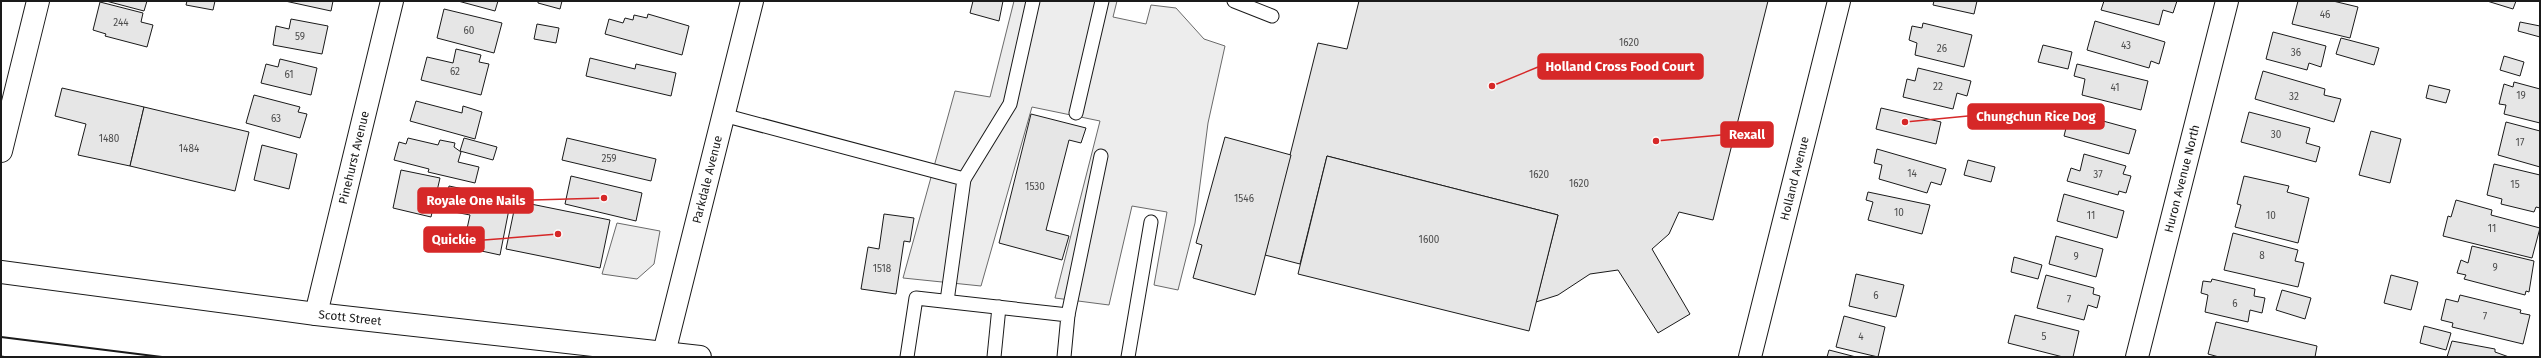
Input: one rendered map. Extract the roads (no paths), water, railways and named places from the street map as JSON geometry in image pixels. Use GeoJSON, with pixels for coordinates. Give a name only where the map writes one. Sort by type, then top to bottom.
{"type":"FeatureCollection","features":[{"type":"Feature","properties":{"kind":"street"},"geometry":{"type":"LineString","coordinates":[[1,151],[38,1]]}},
{"type":"Feature","properties":{"kind":"street","name":"Pinehurst Avenue"},"geometry":{"type":"LineString","coordinates":[[316,314],[392,1]]}},
{"type":"Feature","properties":{"kind":"street","name":"Parkdale Avenue"},"geometry":{"type":"LineString","coordinates":[[663,355],[752,1]]}},
{"type":"Feature","properties":{"kind":"street","name":"Holland Avenue"},"geometry":{"type":"LineString","coordinates":[[1750,357],[1839,1]]}},
{"type":"Feature","properties":{"kind":"street","name":"Huron Avenue North"},"geometry":{"type":"LineString","coordinates":[[2138,357],[2227,1]]}},
{"type":"Feature","properties":{"kind":"street","name":"Scott Street"},"geometry":{"type":"LineString","coordinates":[[1,272],[316,314],[663,355],[700,357]]}},
{"type":"Feature","properties":{"kind":"lane"},"geometry":{"type":"LineString","coordinates":[[947,301],[964,179],[1010,104],[1032,1]]}},
{"type":"Feature","properties":{"kind":"lane"},"geometry":{"type":"LineString","coordinates":[[1076,113],[1102,1]]}},
{"type":"Feature","properties":{"kind":"lane"},"geometry":{"type":"LineString","coordinates":[[1234,1],[1272,16]]}},
{"type":"Feature","properties":{"kind":"lane"},"geometry":{"type":"LineString","coordinates":[[723,115],[964,179]]}},
{"type":"Feature","properties":{"kind":"lane"},"geometry":{"type":"LineString","coordinates":[[1064,357],[1068,315],[1101,156]]}},
{"type":"Feature","properties":{"kind":"lane"},"geometry":{"type":"LineString","coordinates":[[1128,357],[1151,222]]}},
{"type":"Feature","properties":{"kind":"lane"},"geometry":{"type":"LineString","coordinates":[[907,357],[916,298],[1068,315]]}},
{"type":"Feature","properties":{"kind":"lane"},"geometry":{"type":"LineString","coordinates":[[994,357],[999,307]]}},
{"type":"Feature","properties":{"kind":"tram line"},"geometry":{"type":"LineString","coordinates":[[1,356],[8,357]]}},
{"type":"Feature","properties":{"kind":"place","name":"Holland Cross Food Court"},"geometry":{"type":"Point","coordinates":[1492,86]}},
{"type":"Feature","properties":{"kind":"place","name":"Chungchun Rice Dog"},"geometry":{"type":"Point","coordinates":[1905,122]}},
{"type":"Feature","properties":{"kind":"place","name":"Rexall"},"geometry":{"type":"Point","coordinates":[1656,141]}},
{"type":"Feature","properties":{"kind":"place","name":"Royale One Nails"},"geometry":{"type":"Point","coordinates":[604,198]}},
{"type":"Feature","properties":{"kind":"place","name":"Quickie"},"geometry":{"type":"Point","coordinates":[558,234]}}]}
